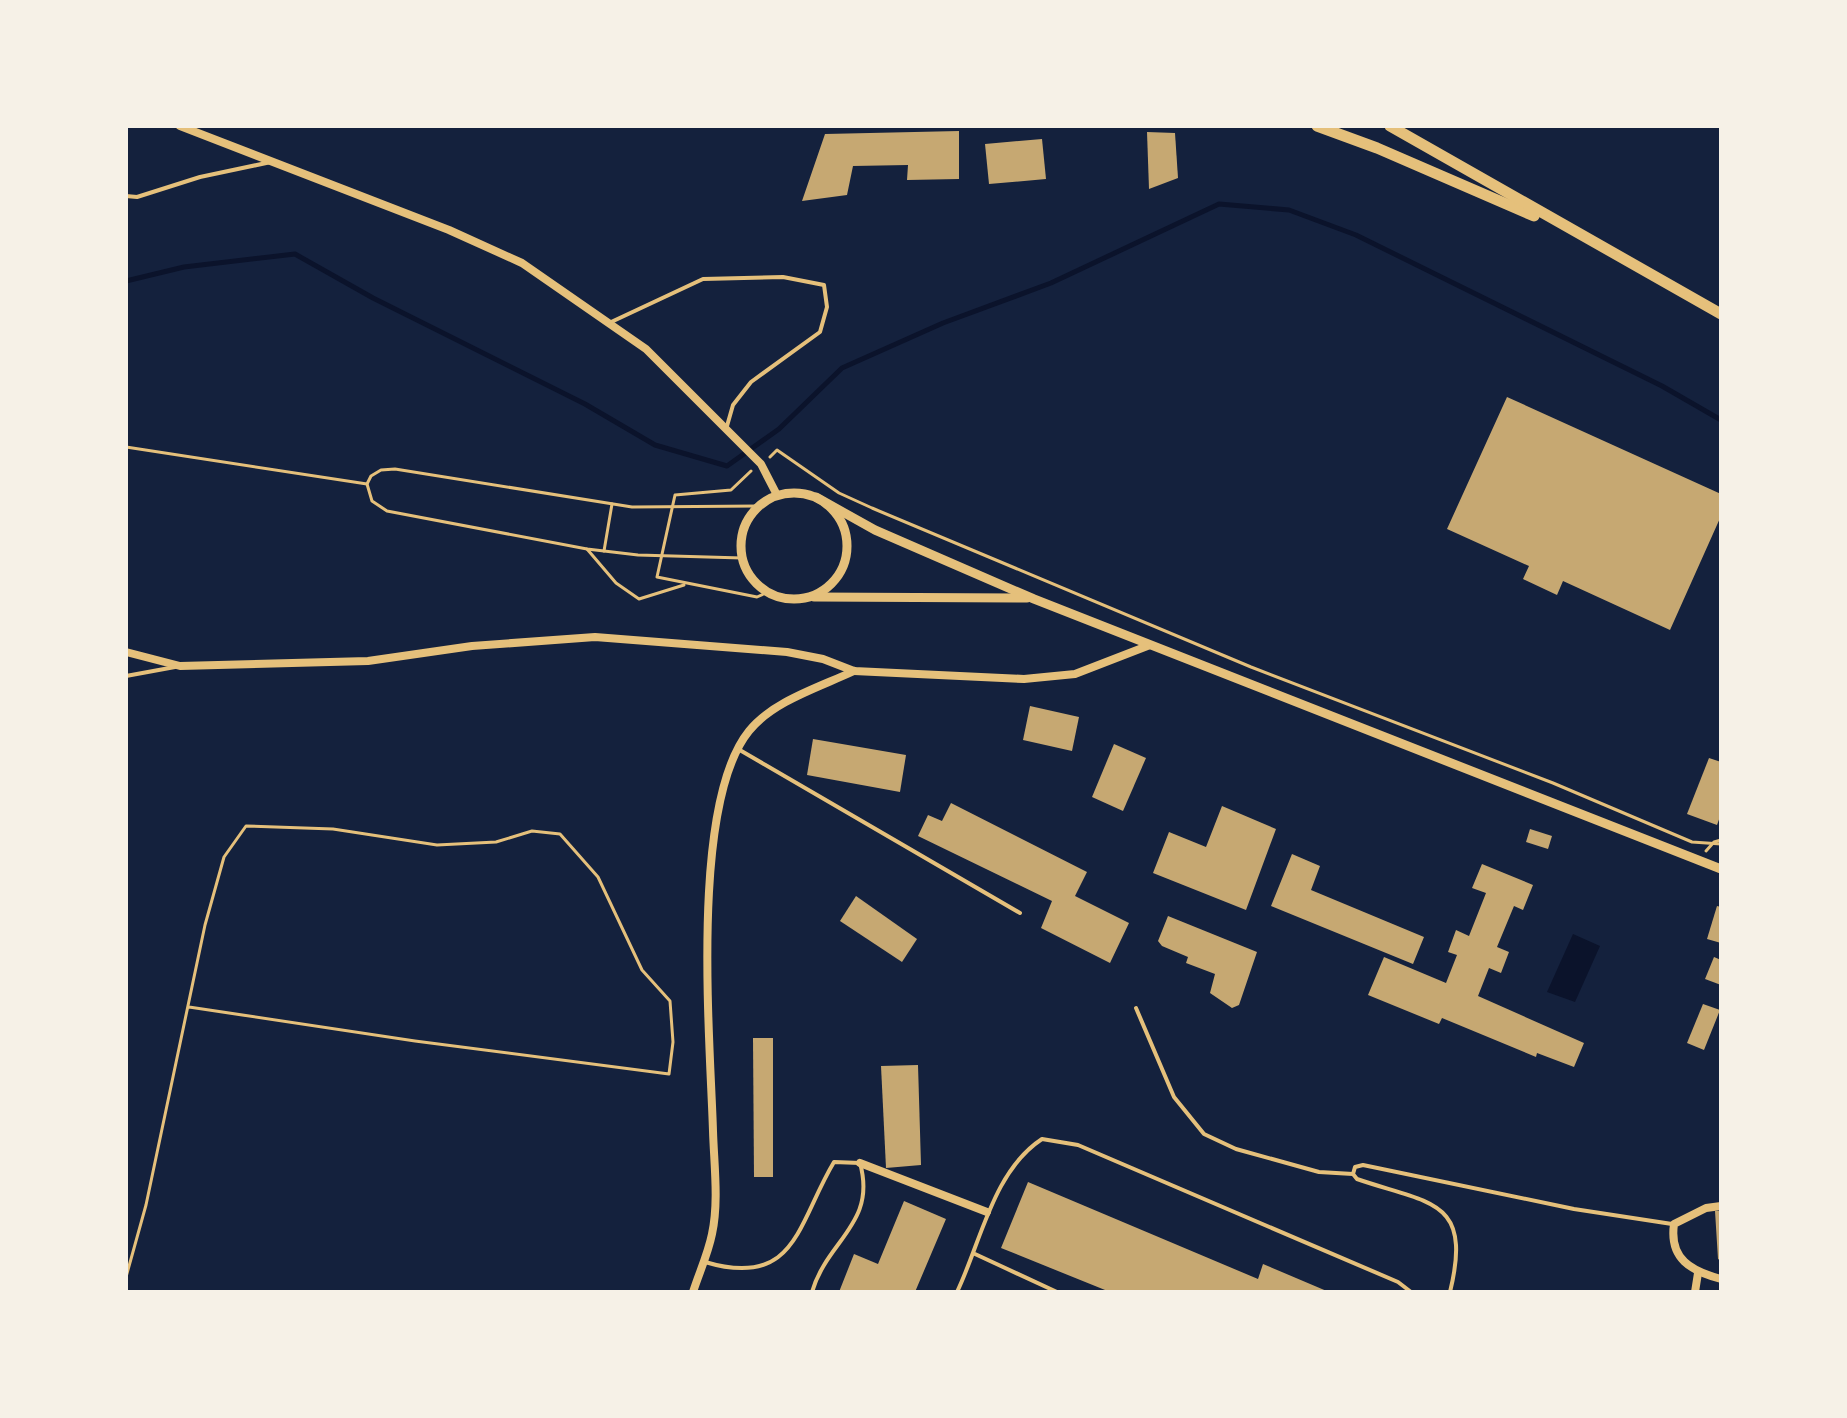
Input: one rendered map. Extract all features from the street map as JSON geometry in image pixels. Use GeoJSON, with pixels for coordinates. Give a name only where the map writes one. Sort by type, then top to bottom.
{"type":"FeatureCollection","features":[{"type":"Feature","properties":{"kind":"main road"},"geometry":{"type":"LineString","coordinates":[[1317,126],[1377,148],[1583,238]]}},
{"type":"Feature","properties":{"kind":"main road"},"geometry":{"type":"LineString","coordinates":[[1390,126],[1721,314]]}},
{"type":"Feature","properties":{"kind":"street"},"geometry":{"type":"LineString","coordinates":[[180,126],[449,230],[522,263],[646,349],[759,461],[777,495]]}},
{"type":"Feature","properties":{"kind":"street"},"geometry":{"type":"LineString","coordinates":[[1034,599],[781,598],[756,584],[742,558],[743,530],[758,506],[777,495],[797,492],[816,497],[875,530],[1034,599],[1721,869]]}},
{"type":"Feature","properties":{"kind":"street"},"geometry":{"type":"LineString","coordinates":[[810,597],[836,579],[847,549],[839,518],[816,497]]}},
{"type":"Feature","properties":{"kind":"street"},"geometry":{"type":"LineString","coordinates":[[126,652],[180,666],[368,661],[472,646],[595,637],[787,652],[823,659],[854,671],[1048,678],[1087,670],[1150,645]]}},
{"type":"Feature","properties":{"kind":"street"},"geometry":{"type":"LineString","coordinates":[[693,1292],[712,1233],[715,1176],[708,909],[721,791],[736,748],[752,727],[770,713],[854,671]]}},
{"type":"Feature","properties":{"kind":"street"},"geometry":{"type":"LineString","coordinates":[[860,1163],[987,1212]]}},
{"type":"Feature","properties":{"kind":"street"},"geometry":{"type":"LineString","coordinates":[[1721,1206],[1706,1208],[1674,1224],[1672,1241],[1679,1259],[1698,1273],[1721,1279]]}},
{"type":"Feature","properties":{"kind":"street"},"geometry":{"type":"LineString","coordinates":[[1695,1292],[1698,1273]]}},
{"type":"Feature","properties":{"kind":"lane"},"geometry":{"type":"LineString","coordinates":[[126,196],[137,197],[200,177],[273,162]]}},
{"type":"Feature","properties":{"kind":"lane"},"geometry":{"type":"LineString","coordinates":[[609,323],[703,279],[783,277],[824,285],[827,307],[820,332],[751,382],[733,405],[726,428]]}},
{"type":"Feature","properties":{"kind":"lane"},"geometry":{"type":"LineString","coordinates":[[126,676],[180,666]]}},
{"type":"Feature","properties":{"kind":"lane"},"geometry":{"type":"LineString","coordinates":[[736,748],[1020,913]]}},
{"type":"Feature","properties":{"kind":"lane"},"geometry":{"type":"LineString","coordinates":[[1136,1008],[1174,1097],[1204,1134],[1236,1149],[1319,1172],[1353,1174],[1357,1179],[1433,1202],[1455,1226],[1458,1261],[1450,1292]]}},
{"type":"Feature","properties":{"kind":"lane"},"geometry":{"type":"LineString","coordinates":[[957,1292],[975,1254],[987,1212],[1025,1150],[1042,1139],[1078,1145],[1398,1282],[1411,1292]]}},
{"type":"Feature","properties":{"kind":"lane"},"geometry":{"type":"LineString","coordinates":[[703,1262],[733,1270],[757,1269],[783,1254],[805,1222],[834,1162],[860,1163],[867,1186],[858,1216],[816,1277],[812,1292]]}},
{"type":"Feature","properties":{"kind":"lane"},"geometry":{"type":"LineString","coordinates":[[1353,1174],[1355,1167],[1363,1165],[1574,1209],[1674,1224]]}},
{"type":"Feature","properties":{"kind":"lane"},"geometry":{"type":"LineString","coordinates":[[975,1254],[1057,1292]]}},
{"type":"Feature","properties":{"kind":"path"},"geometry":{"type":"LineString","coordinates":[[126,447],[367,484]]}},
{"type":"Feature","properties":{"kind":"path"},"geometry":{"type":"LineString","coordinates":[[768,592],[757,597],[684,585],[657,577],[675,495],[731,490],[759,461],[777,450],[839,493],[1237,662],[1553,783],[1692,842],[1721,842]]}},
{"type":"Feature","properties":{"kind":"path"},"geometry":{"type":"LineString","coordinates":[[742,558],[662,556],[587,549],[387,511],[372,501],[367,484],[371,476],[381,470],[395,469],[612,504],[758,506]]}},
{"type":"Feature","properties":{"kind":"path"},"geometry":{"type":"LineString","coordinates":[[604,551],[612,504]]}},
{"type":"Feature","properties":{"kind":"path"},"geometry":{"type":"LineString","coordinates":[[587,549],[616,583],[639,599],[684,585]]}},
{"type":"Feature","properties":{"kind":"path"},"geometry":{"type":"LineString","coordinates":[[126,1277],[146,1205],[189,1007],[224,857],[246,826],[333,829],[437,845],[496,842],[532,831],[560,834],[598,877],[642,970],[670,1001],[673,1042],[669,1074],[415,1041],[189,1007]]}},
{"type":"Feature","properties":{"kind":"path"},"geometry":{"type":"LineString","coordinates":[[1699,860],[1714,842]]}},
{"type":"Feature","properties":{"kind":"water"},"geometry":{"type":"Polygon","coordinates":[[[1573,934],[1600,946],[1575,1002],[1547,992],[1573,934]]]}},
{"type":"Feature","properties":{"kind":"building"},"geometry":{"type":"Polygon","coordinates":[[[959,131],[959,179],[907,180],[908,165],[853,166],[847,195],[802,201],[825,134],[959,131]]]}},
{"type":"Feature","properties":{"kind":"building"},"geometry":{"type":"Polygon","coordinates":[[[1147,132],[1175,133],[1178,178],[1149,189],[1147,132]]]}},
{"type":"Feature","properties":{"kind":"building"},"geometry":{"type":"Polygon","coordinates":[[[1042,139],[1046,179],[989,184],[985,144],[1042,139]]]}},
{"type":"Feature","properties":{"kind":"building"},"geometry":{"type":"Polygon","coordinates":[[[1507,397],[1721,494],[1721,516],[1670,630],[1563,581],[1557,595],[1523,579],[1529,566],[1447,529],[1507,397]]]}},
{"type":"Feature","properties":{"kind":"building"},"geometry":{"type":"Polygon","coordinates":[[[1030,706],[1079,717],[1072,751],[1023,740],[1030,706]]]}},
{"type":"Feature","properties":{"kind":"building"},"geometry":{"type":"Polygon","coordinates":[[[813,739],[906,755],[900,792],[807,775],[813,739]]]}},
{"type":"Feature","properties":{"kind":"building"},"geometry":{"type":"Polygon","coordinates":[[[1114,744],[1146,758],[1123,811],[1092,797],[1114,744]]]}},
{"type":"Feature","properties":{"kind":"building"},"geometry":{"type":"Polygon","coordinates":[[[1709,758],[1721,762],[1721,814],[1717,825],[1687,814],[1709,758]]]}},
{"type":"Feature","properties":{"kind":"building"},"geometry":{"type":"Polygon","coordinates":[[[951,803],[1087,872],[1075,896],[1129,923],[1110,963],[1041,928],[1052,901],[918,836],[928,815],[942,821],[951,803]]]}},
{"type":"Feature","properties":{"kind":"building"},"geometry":{"type":"Polygon","coordinates":[[[1222,806],[1276,829],[1246,910],[1153,873],[1169,832],[1206,847],[1222,806]]]}},
{"type":"Feature","properties":{"kind":"building"},"geometry":{"type":"Polygon","coordinates":[[[1530,829],[1552,836],[1548,849],[1526,842],[1530,829]]]}},
{"type":"Feature","properties":{"kind":"building"},"geometry":{"type":"Polygon","coordinates":[[[1292,854],[1320,866],[1311,890],[1424,937],[1413,964],[1271,906],[1292,854]]]}},
{"type":"Feature","properties":{"kind":"building"},"geometry":{"type":"Polygon","coordinates":[[[1482,864],[1533,885],[1523,910],[1514,906],[1497,947],[1509,952],[1501,973],[1489,968],[1478,996],[1584,1043],[1574,1067],[1537,1053],[1536,1057],[1442,1018],[1439,1024],[1368,995],[1384,957],[1446,983],[1457,955],[1448,952],[1456,930],[1469,936],[1486,893],[1472,888],[1482,864]]]}},
{"type":"Feature","properties":{"kind":"building"},"geometry":{"type":"Polygon","coordinates":[[[856,896],[917,939],[902,962],[840,921],[856,896]]]}},
{"type":"Feature","properties":{"kind":"building"},"geometry":{"type":"Polygon","coordinates":[[[1717,906],[1721,907],[1721,943],[1707,939],[1717,906]]]}},
{"type":"Feature","properties":{"kind":"building"},"geometry":{"type":"Polygon","coordinates":[[[1168,916],[1257,952],[1239,1005],[1232,1008],[1210,993],[1215,974],[1186,963],[1188,957],[1162,946],[1158,941],[1168,916]]]}},
{"type":"Feature","properties":{"kind":"building"},"geometry":{"type":"Polygon","coordinates":[[[1714,957],[1721,960],[1721,985],[1705,979],[1714,957]]]}},
{"type":"Feature","properties":{"kind":"building"},"geometry":{"type":"Polygon","coordinates":[[[1703,1004],[1720,1010],[1704,1050],[1687,1043],[1703,1004]]]}},
{"type":"Feature","properties":{"kind":"building"},"geometry":{"type":"Polygon","coordinates":[[[753,1038],[773,1038],[773,1177],[754,1177],[753,1038]]]}},
{"type":"Feature","properties":{"kind":"building"},"geometry":{"type":"Polygon","coordinates":[[[918,1065],[921,1165],[886,1168],[881,1066],[918,1065]]]}},
{"type":"Feature","properties":{"kind":"building"},"geometry":{"type":"Polygon","coordinates":[[[1028,1182],[1258,1279],[1263,1264],[1329,1292],[1110,1292],[1001,1248],[1028,1182]]]}},
{"type":"Feature","properties":{"kind":"building"},"geometry":{"type":"Polygon","coordinates":[[[904,1201],[946,1219],[915,1292],[839,1292],[854,1254],[878,1264],[904,1201]]]}},
{"type":"Feature","properties":{"kind":"building"},"geometry":{"type":"Polygon","coordinates":[[[1715,1211],[1721,1211],[1721,1261],[1718,1259],[1715,1211]]]}},
{"type":"Feature","properties":{"kind":"waterway"},"geometry":{"type":"LineString","coordinates":[[126,281],[184,267],[295,254],[373,298],[585,404],[655,445],[727,466],[779,429],[842,368],[943,323],[1051,283],[1219,204],[1289,210],[1356,235],[1662,386],[1721,420]]}}]}
